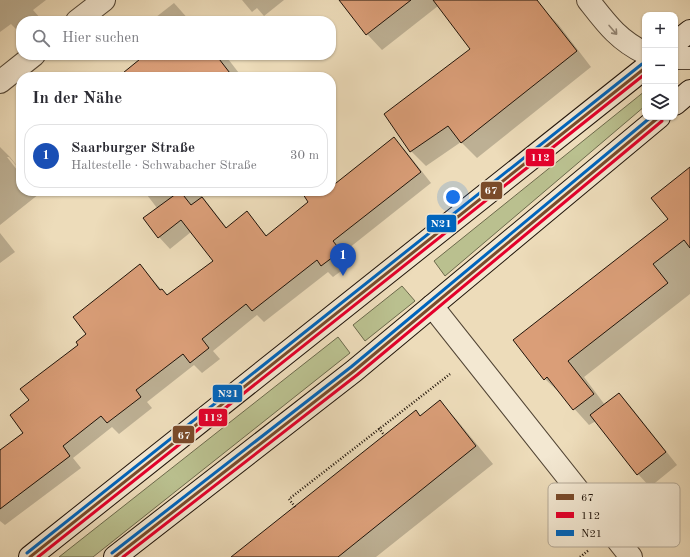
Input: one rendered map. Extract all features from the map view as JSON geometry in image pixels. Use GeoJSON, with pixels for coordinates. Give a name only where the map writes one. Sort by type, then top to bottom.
{"type":"FeatureCollection","features":[{"type":"Feature","properties":{"kind":"main road"},"geometry":{"type":"LineString","coordinates":[[83,16],[104,0]]}},
{"type":"Feature","properties":{"kind":"main road"},"geometry":{"type":"LineString","coordinates":[[588,0],[615,34],[631,46],[642,52]]}},
{"type":"Feature","properties":{"kind":"main road"},"geometry":{"type":"LineString","coordinates":[[678,41],[690,31]]}},
{"type":"Feature","properties":{"kind":"main road"},"geometry":{"type":"LineString","coordinates":[[678,58],[690,58]]}},
{"type":"Feature","properties":{"kind":"main road"},"geometry":{"type":"LineString","coordinates":[[0,82],[28,60]]}},
{"type":"Feature","properties":{"kind":"main road"},"geometry":{"type":"LineString","coordinates":[[30,557],[642,70]]}},
{"type":"Feature","properties":{"kind":"main road"},"geometry":{"type":"LineString","coordinates":[[678,101],[690,91]]}},
{"type":"Feature","properties":{"kind":"main road"},"geometry":{"type":"LineString","coordinates":[[116,557],[354,371],[655,120]]}},
{"type":"Feature","properties":{"kind":"main road"},"geometry":{"type":"LineString","coordinates":[[432,306],[572,483]]}},
{"type":"Feature","properties":{"kind":"main road"},"geometry":{"type":"LineString","coordinates":[[623,547],[631,557]]}},
{"type":"Feature","properties":{"kind":"path"},"geometry":{"type":"LineString","coordinates":[[295,507],[289,499],[450,373],[450,367]]}},
{"type":"Feature","properties":{"kind":"path"},"geometry":{"type":"LineString","coordinates":[[379,428],[384,435]]}},
{"type":"Feature","properties":{"kind":"green space"},"geometry":{"type":"Polygon","coordinates":[[[642,93],[642,109],[445,276],[434,261],[642,93]]]}},
{"type":"Feature","properties":{"kind":"green space"},"geometry":{"type":"Polygon","coordinates":[[[402,286],[415,301],[365,341],[353,325],[402,286]]]}},
{"type":"Feature","properties":{"kind":"green space"},"geometry":{"type":"Polygon","coordinates":[[[338,337],[350,353],[93,557],[59,557],[338,337]]]}},
{"type":"Feature","properties":{"kind":"building"},"geometry":{"type":"Polygon","coordinates":[[[339,0],[411,0],[366,35],[339,0]]]}},
{"type":"Feature","properties":{"kind":"building"},"geometry":{"type":"Polygon","coordinates":[[[433,0],[537,0],[577,51],[461,143],[448,126],[410,152],[384,114],[470,49],[433,0]]]}},
{"type":"Feature","properties":{"kind":"building"},"geometry":{"type":"Polygon","coordinates":[[[139,60],[220,60],[229,72],[124,72],[139,60]]]}},
{"type":"Feature","properties":{"kind":"building"},"geometry":{"type":"Polygon","coordinates":[[[394,137],[421,172],[333,241],[341,251],[321,266],[317,260],[252,311],[246,304],[202,339],[209,348],[190,363],[183,354],[136,390],[141,397],[107,423],[101,416],[63,446],[70,456],[0,509],[0,450],[23,433],[10,415],[29,400],[20,389],[78,345],[76,342],[86,334],[73,317],[140,264],[160,290],[162,289],[167,295],[213,261],[181,220],[158,238],[143,218],[173,196],[184,196],[191,205],[202,197],[226,228],[247,211],[266,236],[308,202],[304,196],[336,196],[336,183],[394,137]]]}},
{"type":"Feature","properties":{"kind":"building"},"geometry":{"type":"Polygon","coordinates":[[[690,167],[690,248],[684,240],[653,264],[668,283],[568,361],[594,394],[573,410],[547,377],[544,380],[513,340],[668,219],[651,198],[690,167]]]}},
{"type":"Feature","properties":{"kind":"building"},"geometry":{"type":"Polygon","coordinates":[[[619,393],[666,452],[637,475],[590,415],[619,393]]]}},
{"type":"Feature","properties":{"kind":"building"},"geometry":{"type":"Polygon","coordinates":[[[440,400],[476,446],[338,557],[231,557],[416,410],[420,416],[440,400]]]}},
{"type":"Feature","properties":{"kind":"transit line","name":"N21"},"geometry":{"type":"LineString","coordinates":[[27,553],[642,64]]}},
{"type":"Feature","properties":{"kind":"transit line","name":"67"},"geometry":{"type":"LineString","coordinates":[[30,557],[642,70]]}},
{"type":"Feature","properties":{"kind":"transit line","name":"112"},"geometry":{"type":"LineString","coordinates":[[38,557],[642,76]]}},
{"type":"Feature","properties":{"kind":"transit line","name":"N21"},"geometry":{"type":"LineString","coordinates":[[112,553],[351,367],[647,120]]}},
{"type":"Feature","properties":{"kind":"transit line","name":"67"},"geometry":{"type":"LineString","coordinates":[[115,557],[354,371],[655,120]]}},
{"type":"Feature","properties":{"kind":"transit line","name":"112"},"geometry":{"type":"LineString","coordinates":[[123,557],[357,375],[662,121]]}},
{"type":"Feature","properties":{"kind":"place","name":"Saarburger Straße"},"geometry":{"type":"Point","coordinates":[343,276]}}]}
